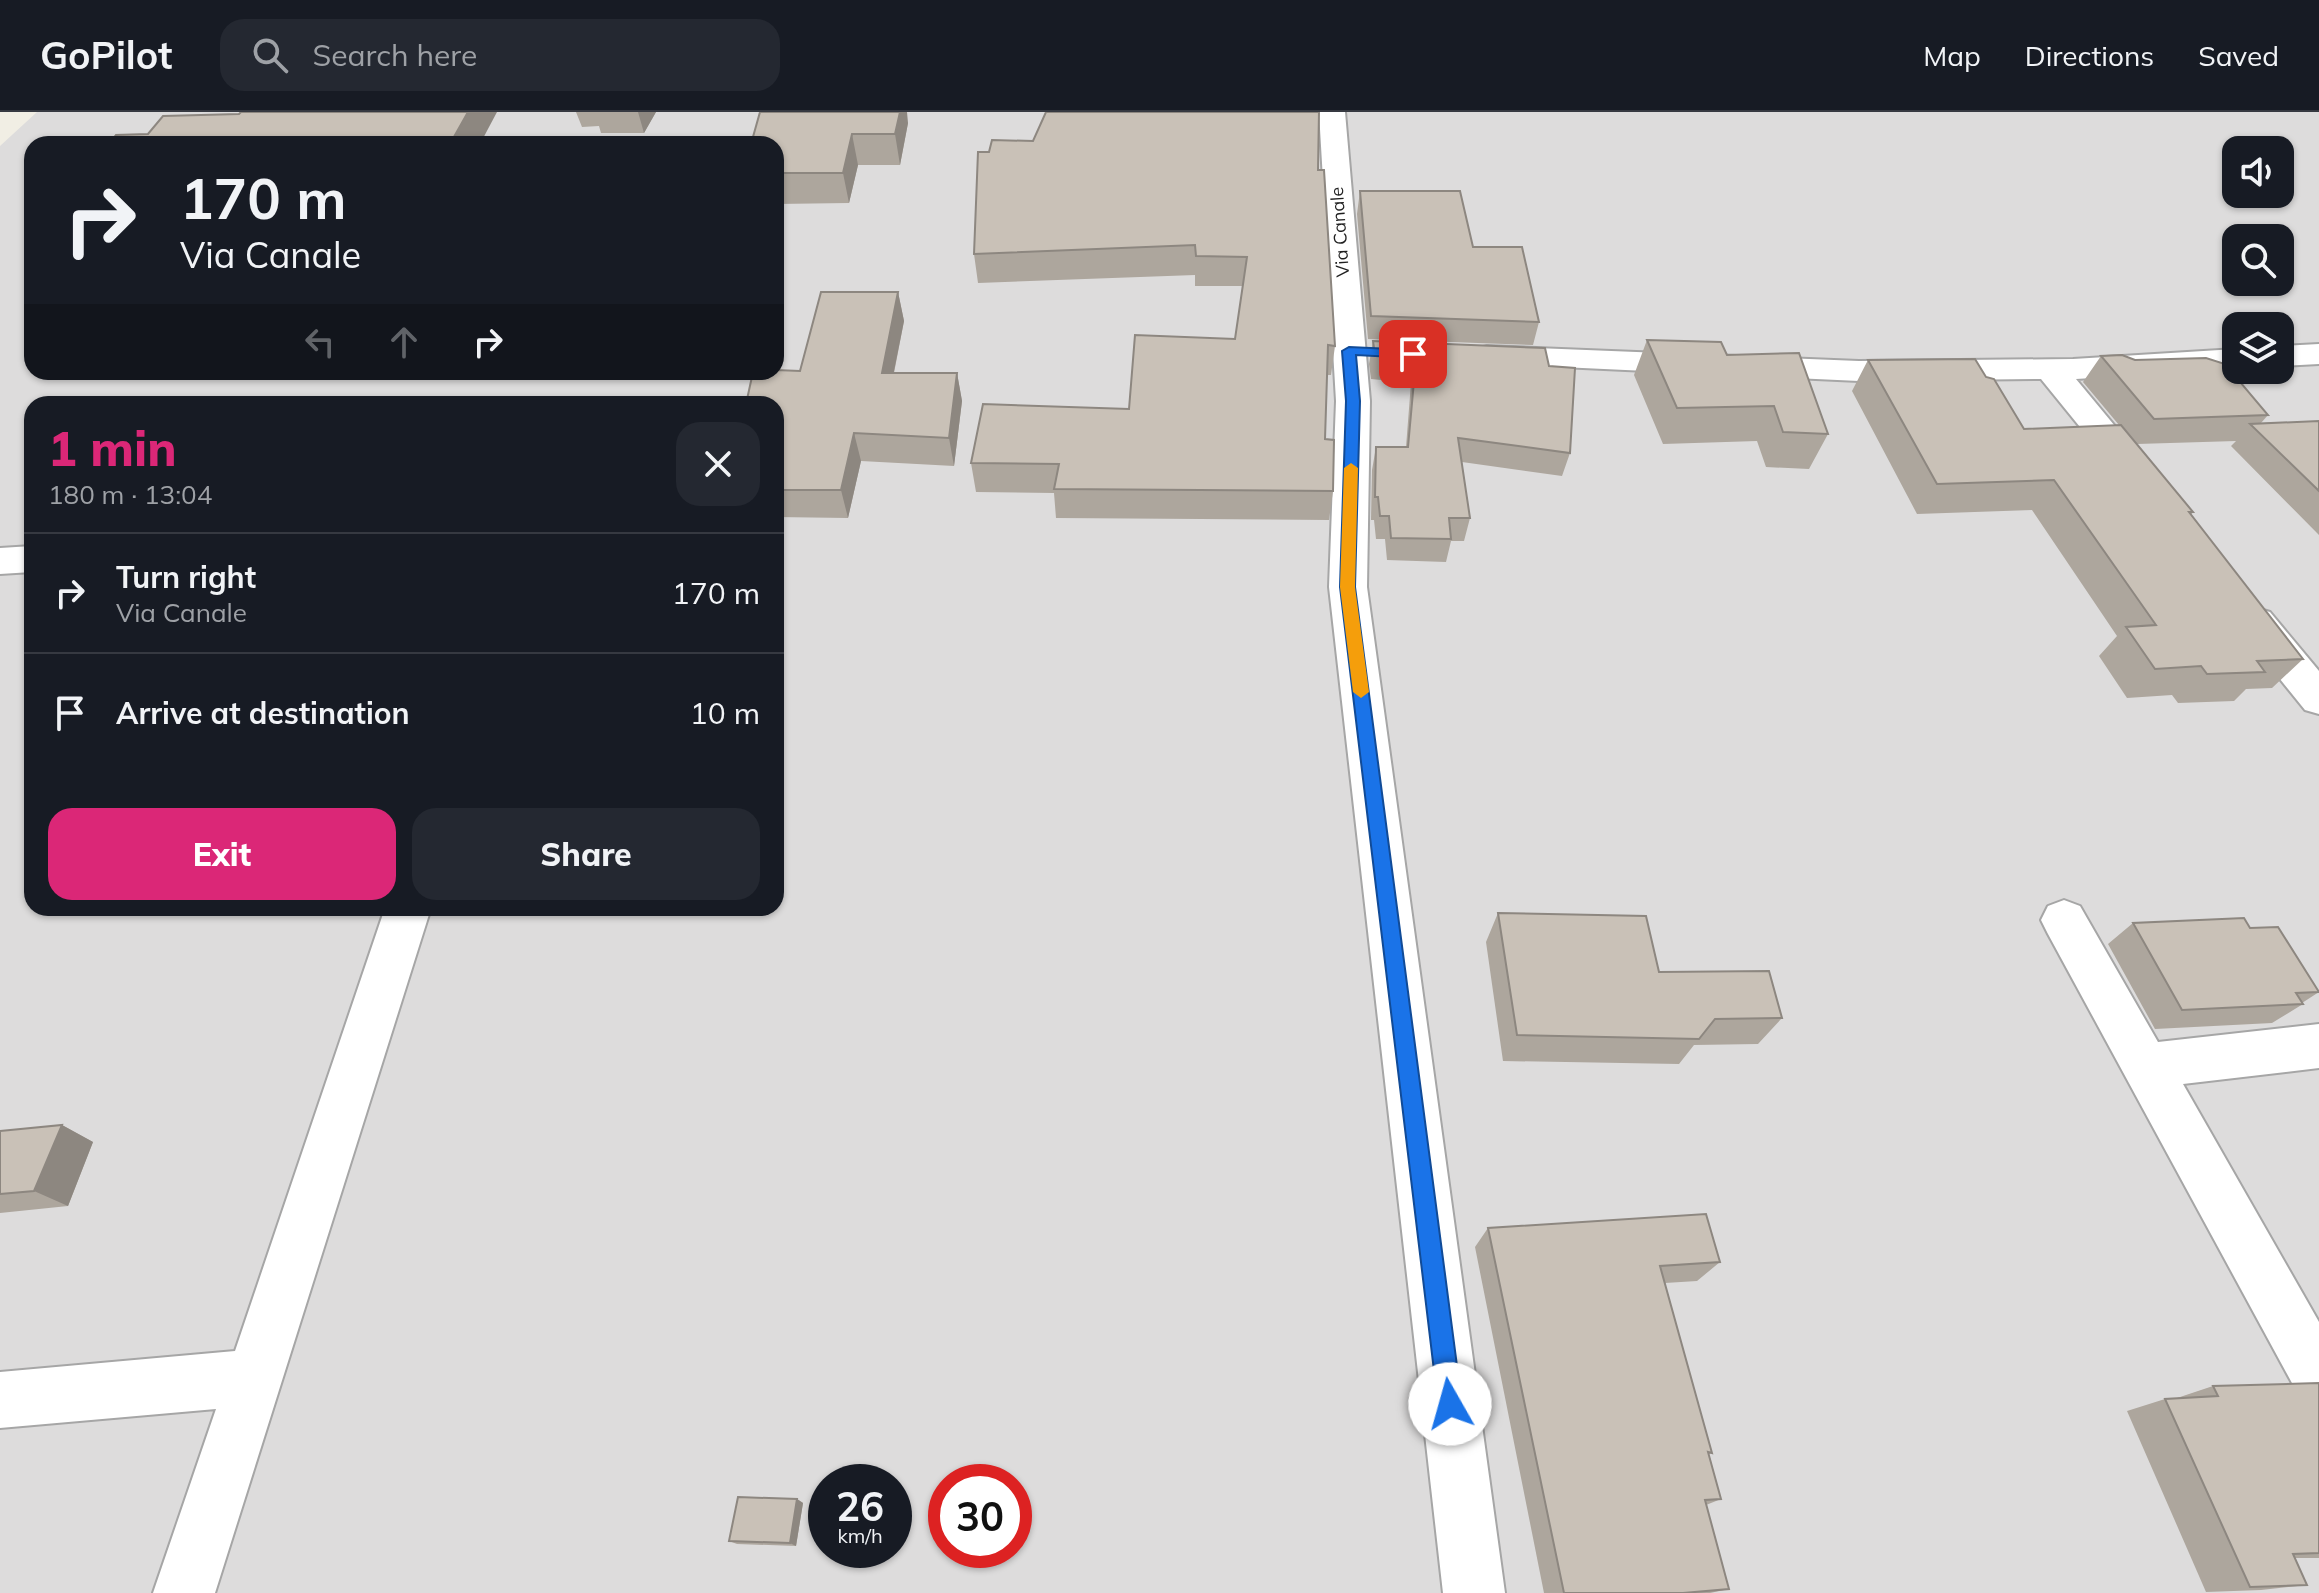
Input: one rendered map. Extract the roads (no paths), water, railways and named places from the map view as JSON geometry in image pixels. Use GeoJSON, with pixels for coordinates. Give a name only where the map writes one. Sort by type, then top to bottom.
{"type":"FeatureCollection","features":[{"type":"Feature","properties":{"kind":"street","name":"Via Canale"},"geometry":{"type":"LineString","coordinates":[[1332,112],[1365,352],[1353,401],[1348,587],[1474,1593]]}},
{"type":"Feature","properties":{"kind":"street"},"geometry":{"type":"LineString","coordinates":[[2294,355],[2319,354]]}},
{"type":"Feature","properties":{"kind":"street"},"geometry":{"type":"LineString","coordinates":[[1460,355],[1859,371],[2050,369],[2222,360]]}},
{"type":"Feature","properties":{"kind":"street"},"geometry":{"type":"LineString","coordinates":[[2050,369],[2160,503]]}},
{"type":"Feature","properties":{"kind":"street"},"geometry":{"type":"LineString","coordinates":[[0,561],[24,560]]}},
{"type":"Feature","properties":{"kind":"street"},"geometry":{"type":"LineString","coordinates":[[2239,601],[2319,699]]}},
{"type":"Feature","properties":{"kind":"street"},"geometry":{"type":"LineString","coordinates":[[184,1593],[405,916]]}},
{"type":"Feature","properties":{"kind":"street"},"geometry":{"type":"LineString","coordinates":[[2064,920],[2319,1376]]}},
{"type":"Feature","properties":{"kind":"street"},"geometry":{"type":"LineString","coordinates":[[2145,1066],[2319,1046]]}},
{"type":"Feature","properties":{"kind":"street"},"geometry":{"type":"LineString","coordinates":[[0,1400],[252,1378]]}}]}
